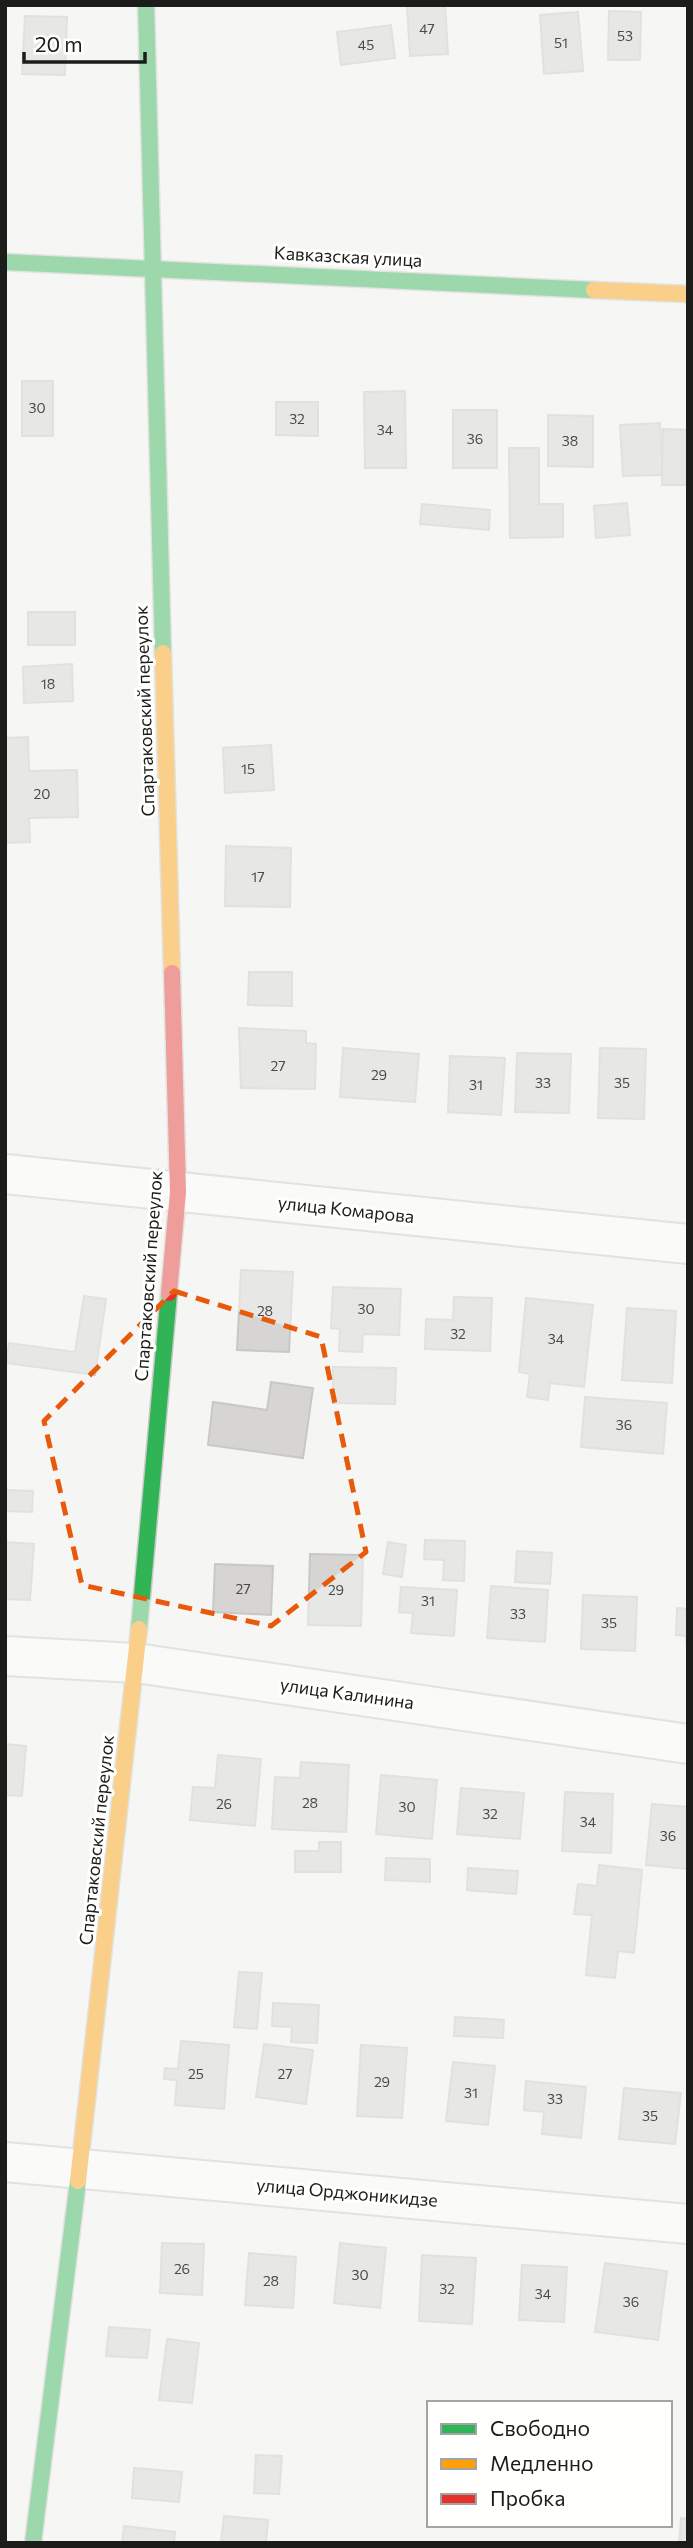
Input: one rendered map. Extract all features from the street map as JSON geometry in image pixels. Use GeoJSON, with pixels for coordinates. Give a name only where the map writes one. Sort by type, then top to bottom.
{"type":"FeatureCollection","features":[{"type":"Feature","properties":{"kind":"street","name":"Спартаковский переулок"},"geometry":{"type":"LineString","coordinates":[[33,2543],[80,2168],[136,1663],[178,1192],[146,5]]}},
{"type":"Feature","properties":{"kind":"street","name":"Кавказская улица"},"geometry":{"type":"LineString","coordinates":[[5,262],[688,294]]}},
{"type":"Feature","properties":{"kind":"street","name":"улица Комарова"},"geometry":{"type":"LineString","coordinates":[[5,1174],[688,1244]]}},
{"type":"Feature","properties":{"kind":"street","name":"улица Калинина"},"geometry":{"type":"LineString","coordinates":[[5,1656],[136,1663],[688,1744]]}},
{"type":"Feature","properties":{"kind":"street","name":"улица Орджоникидзе"},"geometry":{"type":"LineString","coordinates":[[5,2162],[688,2224]]}},
{"type":"Feature","properties":{"kind":"highlighted area"},"geometry":{"type":"Polygon","coordinates":[[[174,1291],[321,1337],[366,1552],[271,1626],[82,1585],[44,1421],[174,1291]]]}},
{"type":"Feature","properties":{"kind":"building"},"geometry":{"type":"Polygon","coordinates":[[[407,5],[445,5],[448,54],[410,56],[407,5]]]}},
{"type":"Feature","properties":{"kind":"building"},"geometry":{"type":"Polygon","coordinates":[[[609,11],[641,12],[640,60],[608,60],[609,11]]]}},
{"type":"Feature","properties":{"kind":"building"},"geometry":{"type":"Polygon","coordinates":[[[578,12],[583,71],[544,74],[540,15],[578,12]]]}},
{"type":"Feature","properties":{"kind":"building"},"geometry":{"type":"Polygon","coordinates":[[[25,16],[67,17],[65,75],[22,74],[25,16]]]}},
{"type":"Feature","properties":{"kind":"building"},"geometry":{"type":"Polygon","coordinates":[[[391,25],[395,58],[341,65],[337,32],[391,25]]]}},
{"type":"Feature","properties":{"kind":"building"},"geometry":{"type":"Polygon","coordinates":[[[22,381],[53,381],[53,436],[22,436],[22,381]]]}},
{"type":"Feature","properties":{"kind":"building"},"geometry":{"type":"Polygon","coordinates":[[[405,391],[406,468],[365,468],[364,392],[405,391]]]}},
{"type":"Feature","properties":{"kind":"building"},"geometry":{"type":"Polygon","coordinates":[[[276,402],[318,402],[318,436],[276,435],[276,402]]]}},
{"type":"Feature","properties":{"kind":"building"},"geometry":{"type":"Polygon","coordinates":[[[453,410],[497,410],[497,468],[453,468],[453,410]]]}},
{"type":"Feature","properties":{"kind":"building"},"geometry":{"type":"Polygon","coordinates":[[[548,415],[593,416],[593,467],[548,466],[548,415]]]}},
{"type":"Feature","properties":{"kind":"building"},"geometry":{"type":"Polygon","coordinates":[[[660,423],[663,475],[623,476],[620,425],[660,423]]]}},
{"type":"Feature","properties":{"kind":"building"},"geometry":{"type":"Polygon","coordinates":[[[663,429],[688,430],[688,485],[662,485],[663,429]]]}},
{"type":"Feature","properties":{"kind":"building"},"geometry":{"type":"Polygon","coordinates":[[[509,448],[539,448],[539,504],[563,504],[563,537],[510,538],[509,448]]]}},
{"type":"Feature","properties":{"kind":"building"},"geometry":{"type":"Polygon","coordinates":[[[627,503],[630,535],[596,538],[594,506],[627,503]]]}},
{"type":"Feature","properties":{"kind":"building"},"geometry":{"type":"Polygon","coordinates":[[[422,504],[490,510],[489,530],[420,524],[422,504]]]}},
{"type":"Feature","properties":{"kind":"building"},"geometry":{"type":"Polygon","coordinates":[[[28,612],[75,612],[75,645],[28,645],[28,612]]]}},
{"type":"Feature","properties":{"kind":"building"},"geometry":{"type":"Polygon","coordinates":[[[72,664],[73,701],[24,703],[23,667],[72,664]]]}},
{"type":"Feature","properties":{"kind":"building"},"geometry":{"type":"Polygon","coordinates":[[[28,737],[29,771],[77,770],[78,817],[29,818],[30,842],[5,843],[5,738],[28,737]]]}},
{"type":"Feature","properties":{"kind":"building"},"geometry":{"type":"Polygon","coordinates":[[[271,745],[274,790],[225,793],[223,748],[271,745]]]}},
{"type":"Feature","properties":{"kind":"building"},"geometry":{"type":"Polygon","coordinates":[[[226,846],[291,848],[290,907],[225,906],[226,846]]]}},
{"type":"Feature","properties":{"kind":"building"},"geometry":{"type":"Polygon","coordinates":[[[249,972],[292,972],[292,1006],[248,1005],[249,972]]]}},
{"type":"Feature","properties":{"kind":"building"},"geometry":{"type":"Polygon","coordinates":[[[239,1028],[306,1031],[306,1043],[316,1044],[315,1089],[241,1088],[239,1028]]]}},
{"type":"Feature","properties":{"kind":"building"},"geometry":{"type":"Polygon","coordinates":[[[343,1048],[419,1054],[415,1102],[340,1097],[343,1048]]]}},
{"type":"Feature","properties":{"kind":"building"},"geometry":{"type":"Polygon","coordinates":[[[600,1048],[646,1049],[644,1119],[598,1118],[600,1048]]]}},
{"type":"Feature","properties":{"kind":"building"},"geometry":{"type":"Polygon","coordinates":[[[517,1053],[571,1054],[569,1113],[515,1112],[517,1053]]]}},
{"type":"Feature","properties":{"kind":"building"},"geometry":{"type":"Polygon","coordinates":[[[450,1056],[505,1058],[501,1115],[448,1112],[450,1056]]]}},
{"type":"Feature","properties":{"kind":"building"},"geometry":{"type":"Polygon","coordinates":[[[241,1270],[293,1272],[289,1352],[237,1350],[241,1270]]]}},
{"type":"Feature","properties":{"kind":"building"},"geometry":{"type":"Polygon","coordinates":[[[333,1287],[401,1289],[399,1335],[363,1334],[362,1352],[339,1351],[340,1329],[331,1328],[333,1287]]]}},
{"type":"Feature","properties":{"kind":"building"},"geometry":{"type":"Polygon","coordinates":[[[84,1296],[106,1299],[95,1375],[6,1363],[9,1343],[75,1352],[84,1296]]]}},
{"type":"Feature","properties":{"kind":"building"},"geometry":{"type":"Polygon","coordinates":[[[454,1297],[492,1298],[490,1351],[425,1349],[426,1319],[453,1320],[454,1297]]]}},
{"type":"Feature","properties":{"kind":"building"},"geometry":{"type":"Polygon","coordinates":[[[526,1298],[593,1305],[584,1387],[550,1383],[548,1400],[527,1397],[530,1374],[519,1372],[526,1298]]]}},
{"type":"Feature","properties":{"kind":"building"},"geometry":{"type":"Polygon","coordinates":[[[627,1308],[676,1311],[672,1383],[622,1380],[627,1308]]]}},
{"type":"Feature","properties":{"kind":"building"},"geometry":{"type":"Polygon","coordinates":[[[333,1367],[396,1368],[395,1404],[333,1403],[333,1367]]]}},
{"type":"Feature","properties":{"kind":"building"},"geometry":{"type":"Polygon","coordinates":[[[271,1382],[313,1388],[303,1458],[208,1445],[213,1402],[267,1410],[271,1382]]]}},
{"type":"Feature","properties":{"kind":"building"},"geometry":{"type":"Polygon","coordinates":[[[585,1397],[667,1403],[663,1454],[581,1447],[585,1397]]]}},
{"type":"Feature","properties":{"kind":"building"},"geometry":{"type":"Polygon","coordinates":[[[5,1490],[33,1491],[32,1512],[5,1511],[5,1490]]]}},
{"type":"Feature","properties":{"kind":"building"},"geometry":{"type":"Polygon","coordinates":[[[425,1540],[465,1541],[464,1581],[443,1580],[444,1560],[424,1559],[425,1540]]]}},
{"type":"Feature","properties":{"kind":"building"},"geometry":{"type":"Polygon","coordinates":[[[5,1542],[34,1544],[30,1600],[5,1599],[5,1542]]]}},
{"type":"Feature","properties":{"kind":"building"},"geometry":{"type":"Polygon","coordinates":[[[388,1542],[406,1545],[402,1577],[383,1574],[388,1542]]]}},
{"type":"Feature","properties":{"kind":"building"},"geometry":{"type":"Polygon","coordinates":[[[517,1551],[552,1553],[550,1584],[515,1582],[517,1551]]]}},
{"type":"Feature","properties":{"kind":"building"},"geometry":{"type":"Polygon","coordinates":[[[310,1554],[363,1555],[361,1626],[308,1625],[310,1554]]]}},
{"type":"Feature","properties":{"kind":"building"},"geometry":{"type":"Polygon","coordinates":[[[215,1564],[273,1566],[271,1615],[213,1612],[215,1564]]]}},
{"type":"Feature","properties":{"kind":"building"},"geometry":{"type":"Polygon","coordinates":[[[491,1586],[548,1590],[545,1642],[487,1638],[491,1586]]]}},
{"type":"Feature","properties":{"kind":"building"},"geometry":{"type":"Polygon","coordinates":[[[401,1587],[457,1590],[454,1636],[411,1633],[413,1613],[399,1612],[401,1587]]]}},
{"type":"Feature","properties":{"kind":"building"},"geometry":{"type":"Polygon","coordinates":[[[583,1595],[637,1597],[635,1651],[581,1649],[583,1595]]]}},
{"type":"Feature","properties":{"kind":"building"},"geometry":{"type":"Polygon","coordinates":[[[677,1608],[688,1609],[688,1660],[686,1636],[676,1635],[677,1608]]]}},
{"type":"Feature","properties":{"kind":"building"},"geometry":{"type":"Polygon","coordinates":[[[5,1744],[26,1746],[22,1796],[5,1795],[5,1744]]]}},
{"type":"Feature","properties":{"kind":"building"},"geometry":{"type":"Polygon","coordinates":[[[218,1755],[261,1759],[255,1826],[190,1820],[193,1787],[215,1788],[218,1755]]]}},
{"type":"Feature","properties":{"kind":"building"},"geometry":{"type":"Polygon","coordinates":[[[301,1762],[349,1765],[346,1832],[272,1829],[275,1777],[300,1778],[301,1762]]]}},
{"type":"Feature","properties":{"kind":"building"},"geometry":{"type":"Polygon","coordinates":[[[381,1775],[437,1780],[432,1839],[376,1834],[381,1775]]]}},
{"type":"Feature","properties":{"kind":"building"},"geometry":{"type":"Polygon","coordinates":[[[461,1788],[524,1793],[520,1839],[457,1834],[461,1788]]]}},
{"type":"Feature","properties":{"kind":"building"},"geometry":{"type":"Polygon","coordinates":[[[565,1792],[613,1794],[611,1853],[562,1851],[565,1792]]]}},
{"type":"Feature","properties":{"kind":"building"},"geometry":{"type":"Polygon","coordinates":[[[652,1804],[688,1807],[688,1869],[646,1865],[652,1804]]]}},
{"type":"Feature","properties":{"kind":"building"},"geometry":{"type":"Polygon","coordinates":[[[319,1842],[341,1842],[341,1872],[295,1872],[295,1851],[319,1851],[319,1842]]]}},
{"type":"Feature","properties":{"kind":"building"},"geometry":{"type":"Polygon","coordinates":[[[386,1858],[430,1859],[430,1882],[385,1880],[386,1858]]]}},
{"type":"Feature","properties":{"kind":"building"},"geometry":{"type":"Polygon","coordinates":[[[599,1865],[642,1870],[634,1953],[618,1951],[615,1978],[586,1975],[592,1915],[574,1914],[578,1884],[597,1886],[599,1865]]]}},
{"type":"Feature","properties":{"kind":"building"},"geometry":{"type":"Polygon","coordinates":[[[468,1868],[518,1871],[516,1894],[467,1890],[468,1868]]]}},
{"type":"Feature","properties":{"kind":"building"},"geometry":{"type":"Polygon","coordinates":[[[239,1972],[262,1973],[257,2029],[234,2027],[239,1972]]]}},
{"type":"Feature","properties":{"kind":"building"},"geometry":{"type":"Polygon","coordinates":[[[273,2003],[319,2005],[317,2043],[291,2042],[292,2027],[272,2026],[273,2003]]]}},
{"type":"Feature","properties":{"kind":"building"},"geometry":{"type":"Polygon","coordinates":[[[455,2017],[504,2020],[503,2038],[454,2036],[455,2017]]]}},
{"type":"Feature","properties":{"kind":"building"},"geometry":{"type":"Polygon","coordinates":[[[181,2041],[229,2045],[224,2109],[175,2105],[177,2080],[164,2079],[165,2068],[178,2069],[181,2041]]]}},
{"type":"Feature","properties":{"kind":"building"},"geometry":{"type":"Polygon","coordinates":[[[264,2044],[313,2050],[306,2104],[256,2097],[264,2044]]]}},
{"type":"Feature","properties":{"kind":"building"},"geometry":{"type":"Polygon","coordinates":[[[361,2045],[407,2048],[402,2118],[357,2116],[361,2045]]]}},
{"type":"Feature","properties":{"kind":"building"},"geometry":{"type":"Polygon","coordinates":[[[453,2062],[495,2066],[488,2125],[446,2121],[453,2062]]]}},
{"type":"Feature","properties":{"kind":"building"},"geometry":{"type":"Polygon","coordinates":[[[526,2081],[586,2087],[581,2138],[542,2134],[544,2112],[524,2110],[526,2081]]]}},
{"type":"Feature","properties":{"kind":"building"},"geometry":{"type":"Polygon","coordinates":[[[624,2088],[681,2093],[675,2144],[619,2139],[624,2088]]]}},
{"type":"Feature","properties":{"kind":"building"},"geometry":{"type":"Polygon","coordinates":[[[162,2243],[204,2244],[202,2295],[160,2293],[162,2243]]]}},
{"type":"Feature","properties":{"kind":"building"},"geometry":{"type":"Polygon","coordinates":[[[340,2243],[386,2248],[380,2308],[334,2303],[340,2243]]]}},
{"type":"Feature","properties":{"kind":"building"},"geometry":{"type":"Polygon","coordinates":[[[249,2253],[296,2257],[293,2308],[245,2305],[249,2253]]]}},
{"type":"Feature","properties":{"kind":"building"},"geometry":{"type":"Polygon","coordinates":[[[422,2255],[476,2258],[472,2324],[419,2321],[422,2255]]]}},
{"type":"Feature","properties":{"kind":"building"},"geometry":{"type":"Polygon","coordinates":[[[605,2263],[667,2271],[658,2340],[595,2332],[605,2263]]]}},
{"type":"Feature","properties":{"kind":"building"},"geometry":{"type":"Polygon","coordinates":[[[522,2265],[567,2267],[564,2322],[519,2320],[522,2265]]]}},
{"type":"Feature","properties":{"kind":"building"},"geometry":{"type":"Polygon","coordinates":[[[109,2327],[150,2330],[147,2358],[106,2356],[109,2327]]]}},
{"type":"Feature","properties":{"kind":"building"},"geometry":{"type":"Polygon","coordinates":[[[167,2339],[199,2343],[192,2403],[159,2400],[167,2339]]]}},
{"type":"Feature","properties":{"kind":"building"},"geometry":{"type":"Polygon","coordinates":[[[256,2455],[282,2456],[279,2494],[254,2493],[256,2455]]]}},
{"type":"Feature","properties":{"kind":"building"},"geometry":{"type":"Polygon","coordinates":[[[134,2468],[182,2472],[179,2502],[132,2498],[134,2468]]]}},
{"type":"Feature","properties":{"kind":"building"},"geometry":{"type":"Polygon","coordinates":[[[224,2516],[268,2520],[266,2543],[221,2543],[224,2516]]]}},
{"type":"Feature","properties":{"kind":"building"},"geometry":{"type":"Polygon","coordinates":[[[681,2518],[688,2519],[688,2543],[679,2543],[681,2518]]]}},
{"type":"Feature","properties":{"kind":"building"},"geometry":{"type":"Polygon","coordinates":[[[124,2526],[175,2532],[174,2543],[122,2543],[124,2526]]]}},
{"type":"Feature","properties":{"kind":"traffic: fast"},"geometry":{"type":"LineString","coordinates":[[146,5],[163,653]]}},
{"type":"Feature","properties":{"kind":"traffic: fast"},"geometry":{"type":"LineString","coordinates":[[5,262],[594,290]]}},
{"type":"Feature","properties":{"kind":"traffic: fast"},"geometry":{"type":"LineString","coordinates":[[139,1629],[169,1293]]}},
{"type":"Feature","properties":{"kind":"traffic: fast"},"geometry":{"type":"LineString","coordinates":[[33,2543],[78,2181]]}},
{"type":"Feature","properties":{"kind":"traffic: slow"},"geometry":{"type":"LineString","coordinates":[[594,290],[688,294]]}},
{"type":"Feature","properties":{"kind":"traffic: slow"},"geometry":{"type":"LineString","coordinates":[[163,653],[172,973]]}},
{"type":"Feature","properties":{"kind":"traffic: slow"},"geometry":{"type":"LineString","coordinates":[[78,2181],[139,1629]]}},
{"type":"Feature","properties":{"kind":"traffic: jam"},"geometry":{"type":"LineString","coordinates":[[169,1293],[178,1192],[172,973]]}}]}
